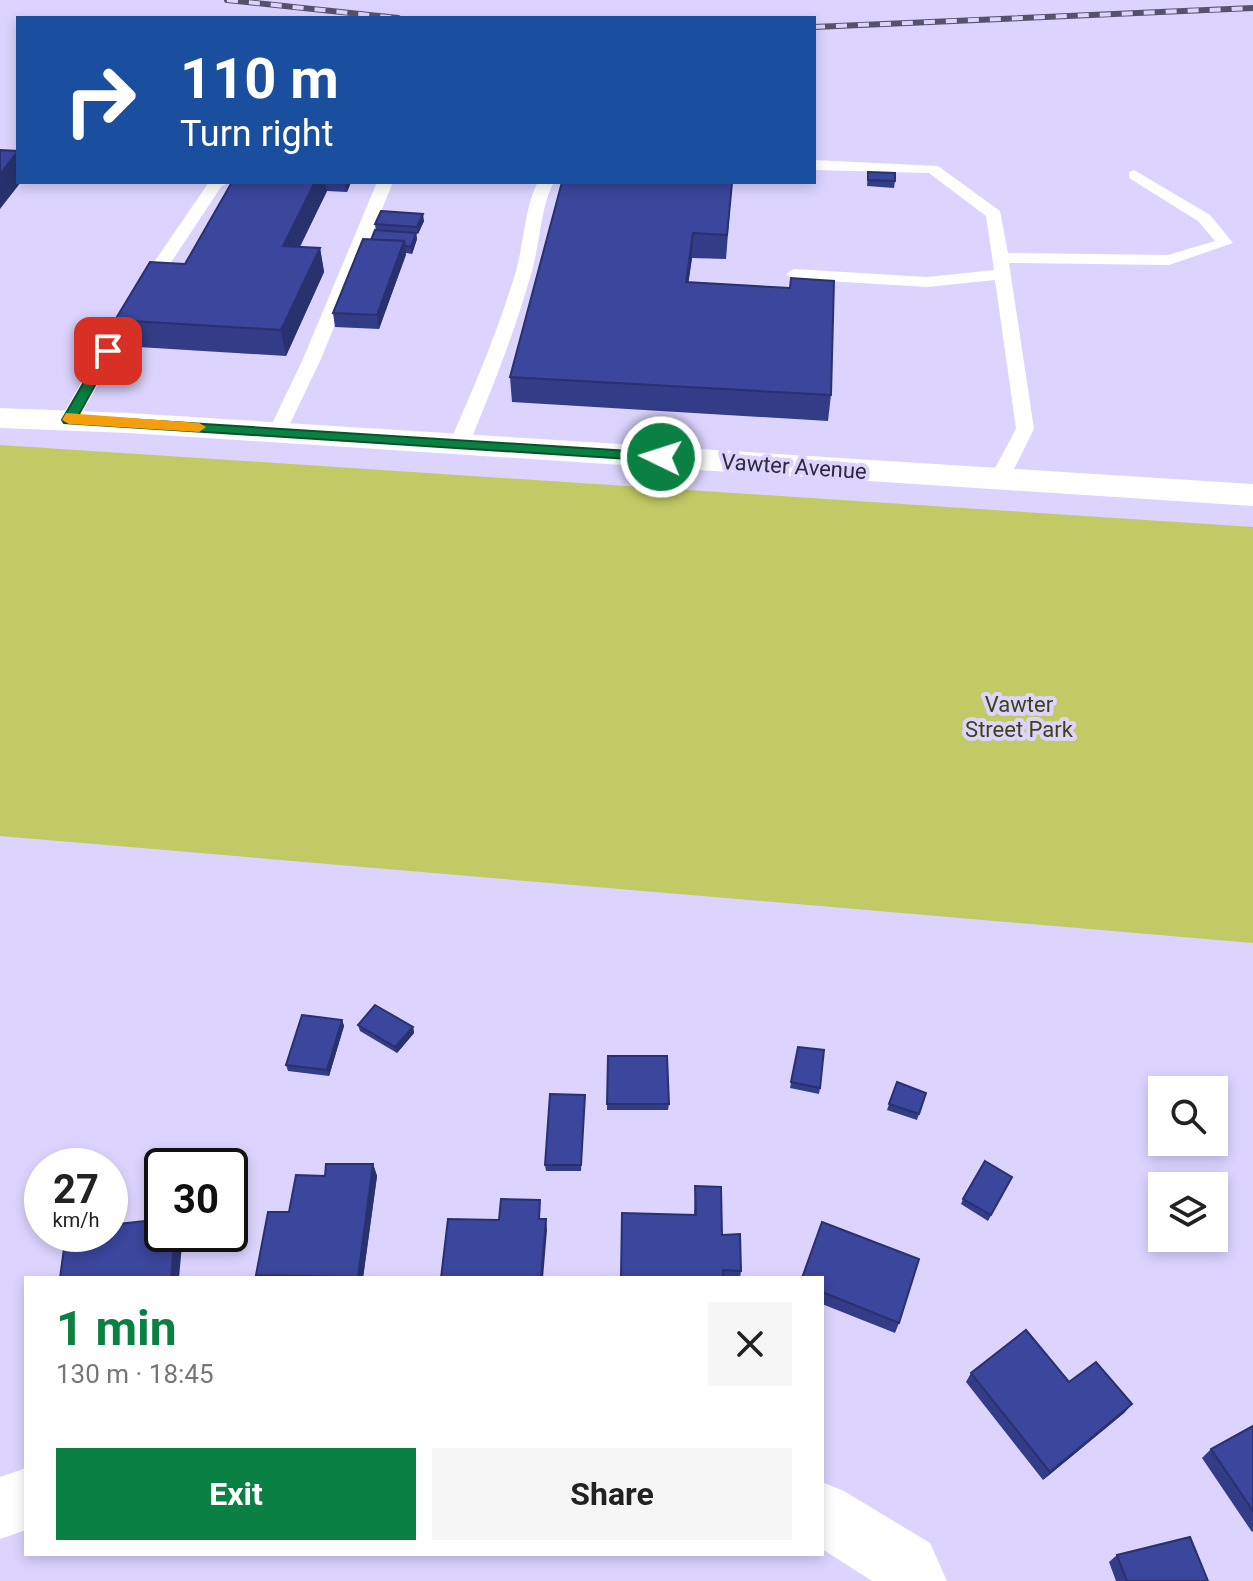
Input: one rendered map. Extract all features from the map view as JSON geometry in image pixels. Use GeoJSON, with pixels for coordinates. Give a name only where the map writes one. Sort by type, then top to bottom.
{"type":"FeatureCollection","features":[{"type":"Feature","properties":{"kind":"street","name":"Vawter Avenue"},"geometry":{"type":"LineString","coordinates":[[0,418],[277,432],[1253,495]]}},
{"type":"Feature","properties":{"kind":"street"},"geometry":{"type":"LineString","coordinates":[[0,1508],[24,1500]]}},
{"type":"Feature","properties":{"kind":"street"},"geometry":{"type":"LineString","coordinates":[[824,1514],[907,1566],[915,1581]]}},
{"type":"Feature","properties":{"kind":"lane"},"geometry":{"type":"LineString","coordinates":[[816,166],[933,169],[994,214],[1025,429],[999,479]]}},
{"type":"Feature","properties":{"kind":"lane"},"geometry":{"type":"LineString","coordinates":[[794,274],[927,282],[1002,266],[1169,260],[1225,243],[1204,218],[1134,175]]}},
{"type":"Feature","properties":{"kind":"lane"},"geometry":{"type":"LineString","coordinates":[[69,420],[133,306],[215,184]]}},
{"type":"Feature","properties":{"kind":"lane"},"geometry":{"type":"LineString","coordinates":[[277,432],[312,359],[384,184]]}},
{"type":"Feature","properties":{"kind":"lane"},"geometry":{"type":"LineString","coordinates":[[459,444],[504,339],[534,237],[538,196],[545,184]]}},
{"type":"Feature","properties":{"kind":"green space","name":"Vawter Street Park"},"geometry":{"type":"Polygon","coordinates":[[[0,445],[1253,527],[1253,943],[0,836],[0,445]]]}},
{"type":"Feature","properties":{"kind":"building"},"geometry":{"type":"Polygon","coordinates":[[[0,150],[16,151],[16,154],[0,174],[0,150]]]}},
{"type":"Feature","properties":{"kind":"building"},"geometry":{"type":"Polygon","coordinates":[[[868,172],[895,173],[895,181],[868,180],[868,172]]]}},
{"type":"Feature","properties":{"kind":"building"},"geometry":{"type":"Polygon","coordinates":[[[231,184],[314,184],[283,246],[320,248],[281,330],[115,320],[150,262],[185,264],[231,184]]]}},
{"type":"Feature","properties":{"kind":"building"},"geometry":{"type":"Polygon","coordinates":[[[561,184],[732,184],[727,235],[693,233],[686,282],[790,288],[791,278],[834,281],[831,395],[510,377],[561,184]]]}},
{"type":"Feature","properties":{"kind":"building"},"geometry":{"type":"Polygon","coordinates":[[[381,211],[423,214],[417,227],[375,224],[381,211]]]}},
{"type":"Feature","properties":{"kind":"building"},"geometry":{"type":"Polygon","coordinates":[[[375,230],[416,233],[411,247],[405,246],[404,241],[371,240],[375,230]]]}},
{"type":"Feature","properties":{"kind":"building"},"geometry":{"type":"Polygon","coordinates":[[[363,239],[404,241],[377,315],[333,313],[363,239]]]}},
{"type":"Feature","properties":{"kind":"building"},"geometry":{"type":"Polygon","coordinates":[[[375,1005],[413,1027],[395,1047],[358,1025],[375,1005]]]}},
{"type":"Feature","properties":{"kind":"building"},"geometry":{"type":"Polygon","coordinates":[[[302,1015],[342,1020],[327,1070],[286,1065],[302,1015]]]}},
{"type":"Feature","properties":{"kind":"building"},"geometry":{"type":"Polygon","coordinates":[[[798,1047],[824,1050],[820,1088],[791,1082],[798,1047]]]}},
{"type":"Feature","properties":{"kind":"building"},"geometry":{"type":"Polygon","coordinates":[[[608,1056],[667,1056],[669,1104],[607,1104],[608,1056]]]}},
{"type":"Feature","properties":{"kind":"building"},"geometry":{"type":"Polygon","coordinates":[[[897,1082],[926,1093],[919,1114],[889,1104],[897,1082]]]}},
{"type":"Feature","properties":{"kind":"building"},"geometry":{"type":"Polygon","coordinates":[[[550,1094],[585,1095],[581,1165],[545,1165],[550,1094]]]}},
{"type":"Feature","properties":{"kind":"building"},"geometry":{"type":"Polygon","coordinates":[[[985,1161],[1012,1177],[991,1215],[963,1199],[985,1161]]]}},
{"type":"Feature","properties":{"kind":"building"},"geometry":{"type":"Polygon","coordinates":[[[326,1164],[373,1164],[358,1276],[256,1275],[268,1212],[289,1212],[296,1175],[325,1176],[326,1164]]]}},
{"type":"Feature","properties":{"kind":"building"},"geometry":{"type":"Polygon","coordinates":[[[695,1186],[721,1187],[722,1235],[740,1234],[741,1271],[723,1270],[723,1276],[621,1276],[622,1213],[696,1215],[695,1186]]]}},
{"type":"Feature","properties":{"kind":"building"},"geometry":{"type":"Polygon","coordinates":[[[501,1199],[540,1200],[539,1219],[546,1219],[541,1276],[441,1276],[448,1219],[499,1220],[501,1199]]]}},
{"type":"Feature","properties":{"kind":"building"},"geometry":{"type":"Polygon","coordinates":[[[144,1221],[144,1252],[173,1252],[171,1276],[60,1276],[64,1252],[128,1252],[128,1223],[144,1221]]]}},
{"type":"Feature","properties":{"kind":"building"},"geometry":{"type":"Polygon","coordinates":[[[822,1222],[919,1259],[899,1323],[824,1293],[824,1276],[803,1276],[822,1222]]]}},
{"type":"Feature","properties":{"kind":"building"},"geometry":{"type":"Polygon","coordinates":[[[1026,1330],[1069,1382],[1096,1362],[1132,1404],[1050,1472],[971,1373],[1026,1330]]]}},
{"type":"Feature","properties":{"kind":"building"},"geometry":{"type":"Polygon","coordinates":[[[1253,1426],[1253,1511],[1211,1449],[1253,1426]]]}},
{"type":"Feature","properties":{"kind":"building"},"geometry":{"type":"Polygon","coordinates":[[[1190,1537],[1208,1581],[1127,1581],[1117,1555],[1190,1537]]]}},
{"type":"Feature","properties":{"kind":"railway"},"geometry":{"type":"LineString","coordinates":[[227,0],[379,16]]}},
{"type":"Feature","properties":{"kind":"railway"},"geometry":{"type":"LineString","coordinates":[[816,27],[1253,8]]}},
{"type":"Feature","properties":{"kind":"slow traffic"},"geometry":{"type":"LineString","coordinates":[[71,416],[69,420],[199,427]]}},
{"type":"Feature","properties":{"kind":"route"},"geometry":{"type":"LineString","coordinates":[[108,351],[69,420],[661,457]]}}]}
